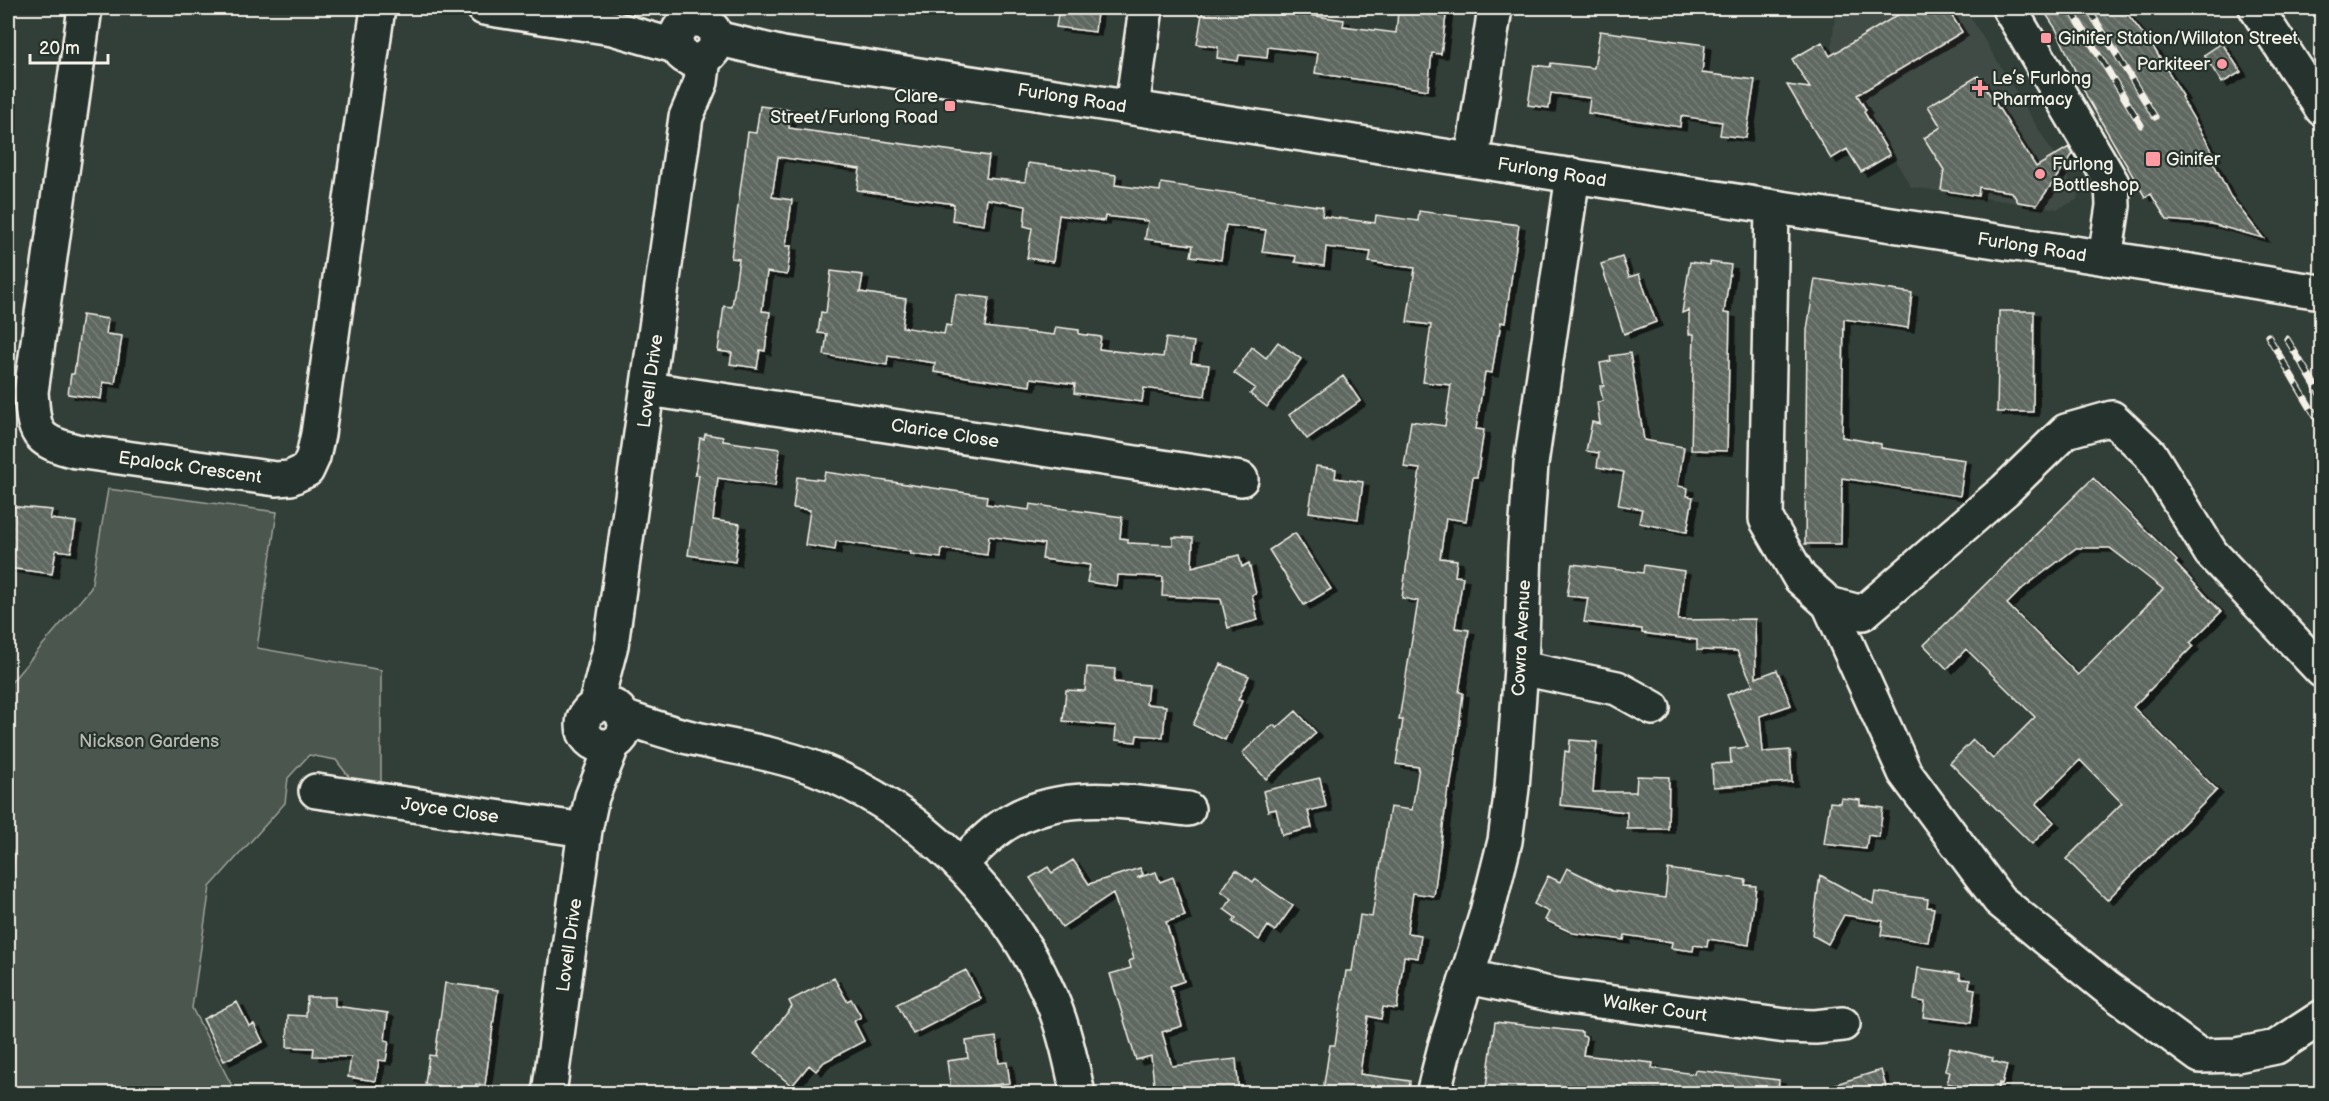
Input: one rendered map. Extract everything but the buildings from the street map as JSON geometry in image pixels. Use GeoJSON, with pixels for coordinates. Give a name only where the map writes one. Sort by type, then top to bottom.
{"type":"FeatureCollection","features":[{"type":"Feature","properties":{"kind":"street","name":"Epalock Crescent"},"geometry":{"type":"LineString","coordinates":[[85,8],[31,392],[33,415],[38,432],[51,445],[76,451],[276,479],[290,478],[307,470],[313,457],[318,434],[378,8]]}},
{"type":"Feature","properties":{"kind":"street","name":"Furlong Road"},"geometry":{"type":"LineString","coordinates":[[484,8],[612,28],[696,46],[783,54],[2190,271],[2312,286]]}},
{"type":"Feature","properties":{"kind":"street"},"geometry":{"type":"LineString","coordinates":[[1132,107],[1146,8]]}},
{"type":"Feature","properties":{"kind":"street"},"geometry":{"type":"LineString","coordinates":[[1472,159],[1495,8]]}},
{"type":"Feature","properties":{"kind":"street"},"geometry":{"type":"LineString","coordinates":[[2009,8],[2112,183],[2113,206],[2105,258]]}},
{"type":"Feature","properties":{"kind":"street"},"geometry":{"type":"LineString","coordinates":[[2256,8],[2322,109]]}},
{"type":"Feature","properties":{"kind":"street","name":"Lovell Drive"},"geometry":{"type":"LineString","coordinates":[[549,1094],[585,830],[609,727],[611,645],[686,117],[680,79],[696,46]]}},
{"type":"Feature","properties":{"kind":"street","name":"Cowra Avenue"},"geometry":{"type":"LineString","coordinates":[[1433,1094],[1445,1047],[1469,977],[1505,841],[1512,788],[1521,669],[1525,549],[1531,464],[1573,175]]}},
{"type":"Feature","properties":{"kind":"street"},"geometry":{"type":"LineString","coordinates":[[1772,207],[1766,519],[1800,578],[1829,604],[1905,773],[1999,900],[2106,987],[2200,1056],[2237,1055],[2276,1047],[2322,1017]]}},
{"type":"Feature","properties":{"kind":"street","name":"Clarice Close"},"geometry":{"type":"LineString","coordinates":[[649,388],[1241,479]]}},
{"type":"Feature","properties":{"kind":"street"},"geometry":{"type":"LineString","coordinates":[[1829,604],[1863,614],[2005,490],[2066,431],[2112,418],[2150,454],[2211,553],[2322,671]]}},
{"type":"Feature","properties":{"kind":"street"},"geometry":{"type":"LineString","coordinates":[[1521,669],[1617,688],[1653,708]]}},
{"type":"Feature","properties":{"kind":"street"},"geometry":{"type":"LineString","coordinates":[[609,727],[687,737],[759,751],[812,767],[859,789],[897,811],[936,841],[960,864],[1025,948],[1051,998],[1070,1053],[1078,1094]]}},
{"type":"Feature","properties":{"kind":"street","name":"Joyce Close"},"geometry":{"type":"LineString","coordinates":[[316,791],[585,830]]}},
{"type":"Feature","properties":{"kind":"street"},"geometry":{"type":"LineString","coordinates":[[960,864],[1008,822],[1039,808],[1074,801],[1110,799],[1188,809]]}},
{"type":"Feature","properties":{"kind":"street","name":"Walker Court"},"geometry":{"type":"LineString","coordinates":[[1469,977],[1554,995],[1786,1026],[1815,1027],[1843,1024]]}},
{"type":"Feature","properties":{"kind":"shaded area"},"geometry":{"type":"Polygon","coordinates":[[[1836,8],[1965,8],[2078,194],[2077,200],[2057,209],[1911,187],[1831,53],[1836,8]]]}},
{"type":"Feature","properties":{"kind":"green space","name":"Nickson Gardens"},"geometry":{"type":"Polygon","coordinates":[[[108,489],[277,512],[257,648],[381,670],[381,790],[353,782],[336,760],[309,755],[288,778],[285,803],[210,887],[192,1008],[234,1090],[231,1093],[8,1094],[8,902],[15,856],[8,841],[8,686],[91,588],[108,489]]]}},
{"type":"Feature","properties":{"kind":"railway"},"geometry":{"type":"LineString","coordinates":[[2070,8],[2141,125]]}},
{"type":"Feature","properties":{"kind":"railway"},"geometry":{"type":"LineString","coordinates":[[2088,8],[2155,117]]}},
{"type":"Feature","properties":{"kind":"railway"},"geometry":{"type":"LineString","coordinates":[[2268,336],[2322,427]]}},
{"type":"Feature","properties":{"kind":"railway"},"geometry":{"type":"LineString","coordinates":[[2287,339],[2322,397]]}},
{"type":"Feature","properties":{"kind":"place","name":"Ginifer Station/Willaton Street"},"geometry":{"type":"Point","coordinates":[2046,38]}},
{"type":"Feature","properties":{"kind":"place","name":"Parkiteer"},"geometry":{"type":"Point","coordinates":[2222,64]}},
{"type":"Feature","properties":{"kind":"place","name":"Le’s Furlong Pharmacy"},"geometry":{"type":"Point","coordinates":[1980,88]}},
{"type":"Feature","properties":{"kind":"place","name":"Clare Street/Furlong Road"},"geometry":{"type":"Point","coordinates":[950,106]}},
{"type":"Feature","properties":{"kind":"place","name":"Ginifer"},"geometry":{"type":"Point","coordinates":[2153,159]}},
{"type":"Feature","properties":{"kind":"place","name":"Furlong Bottleshop"},"geometry":{"type":"Point","coordinates":[2040,174]}}]}
